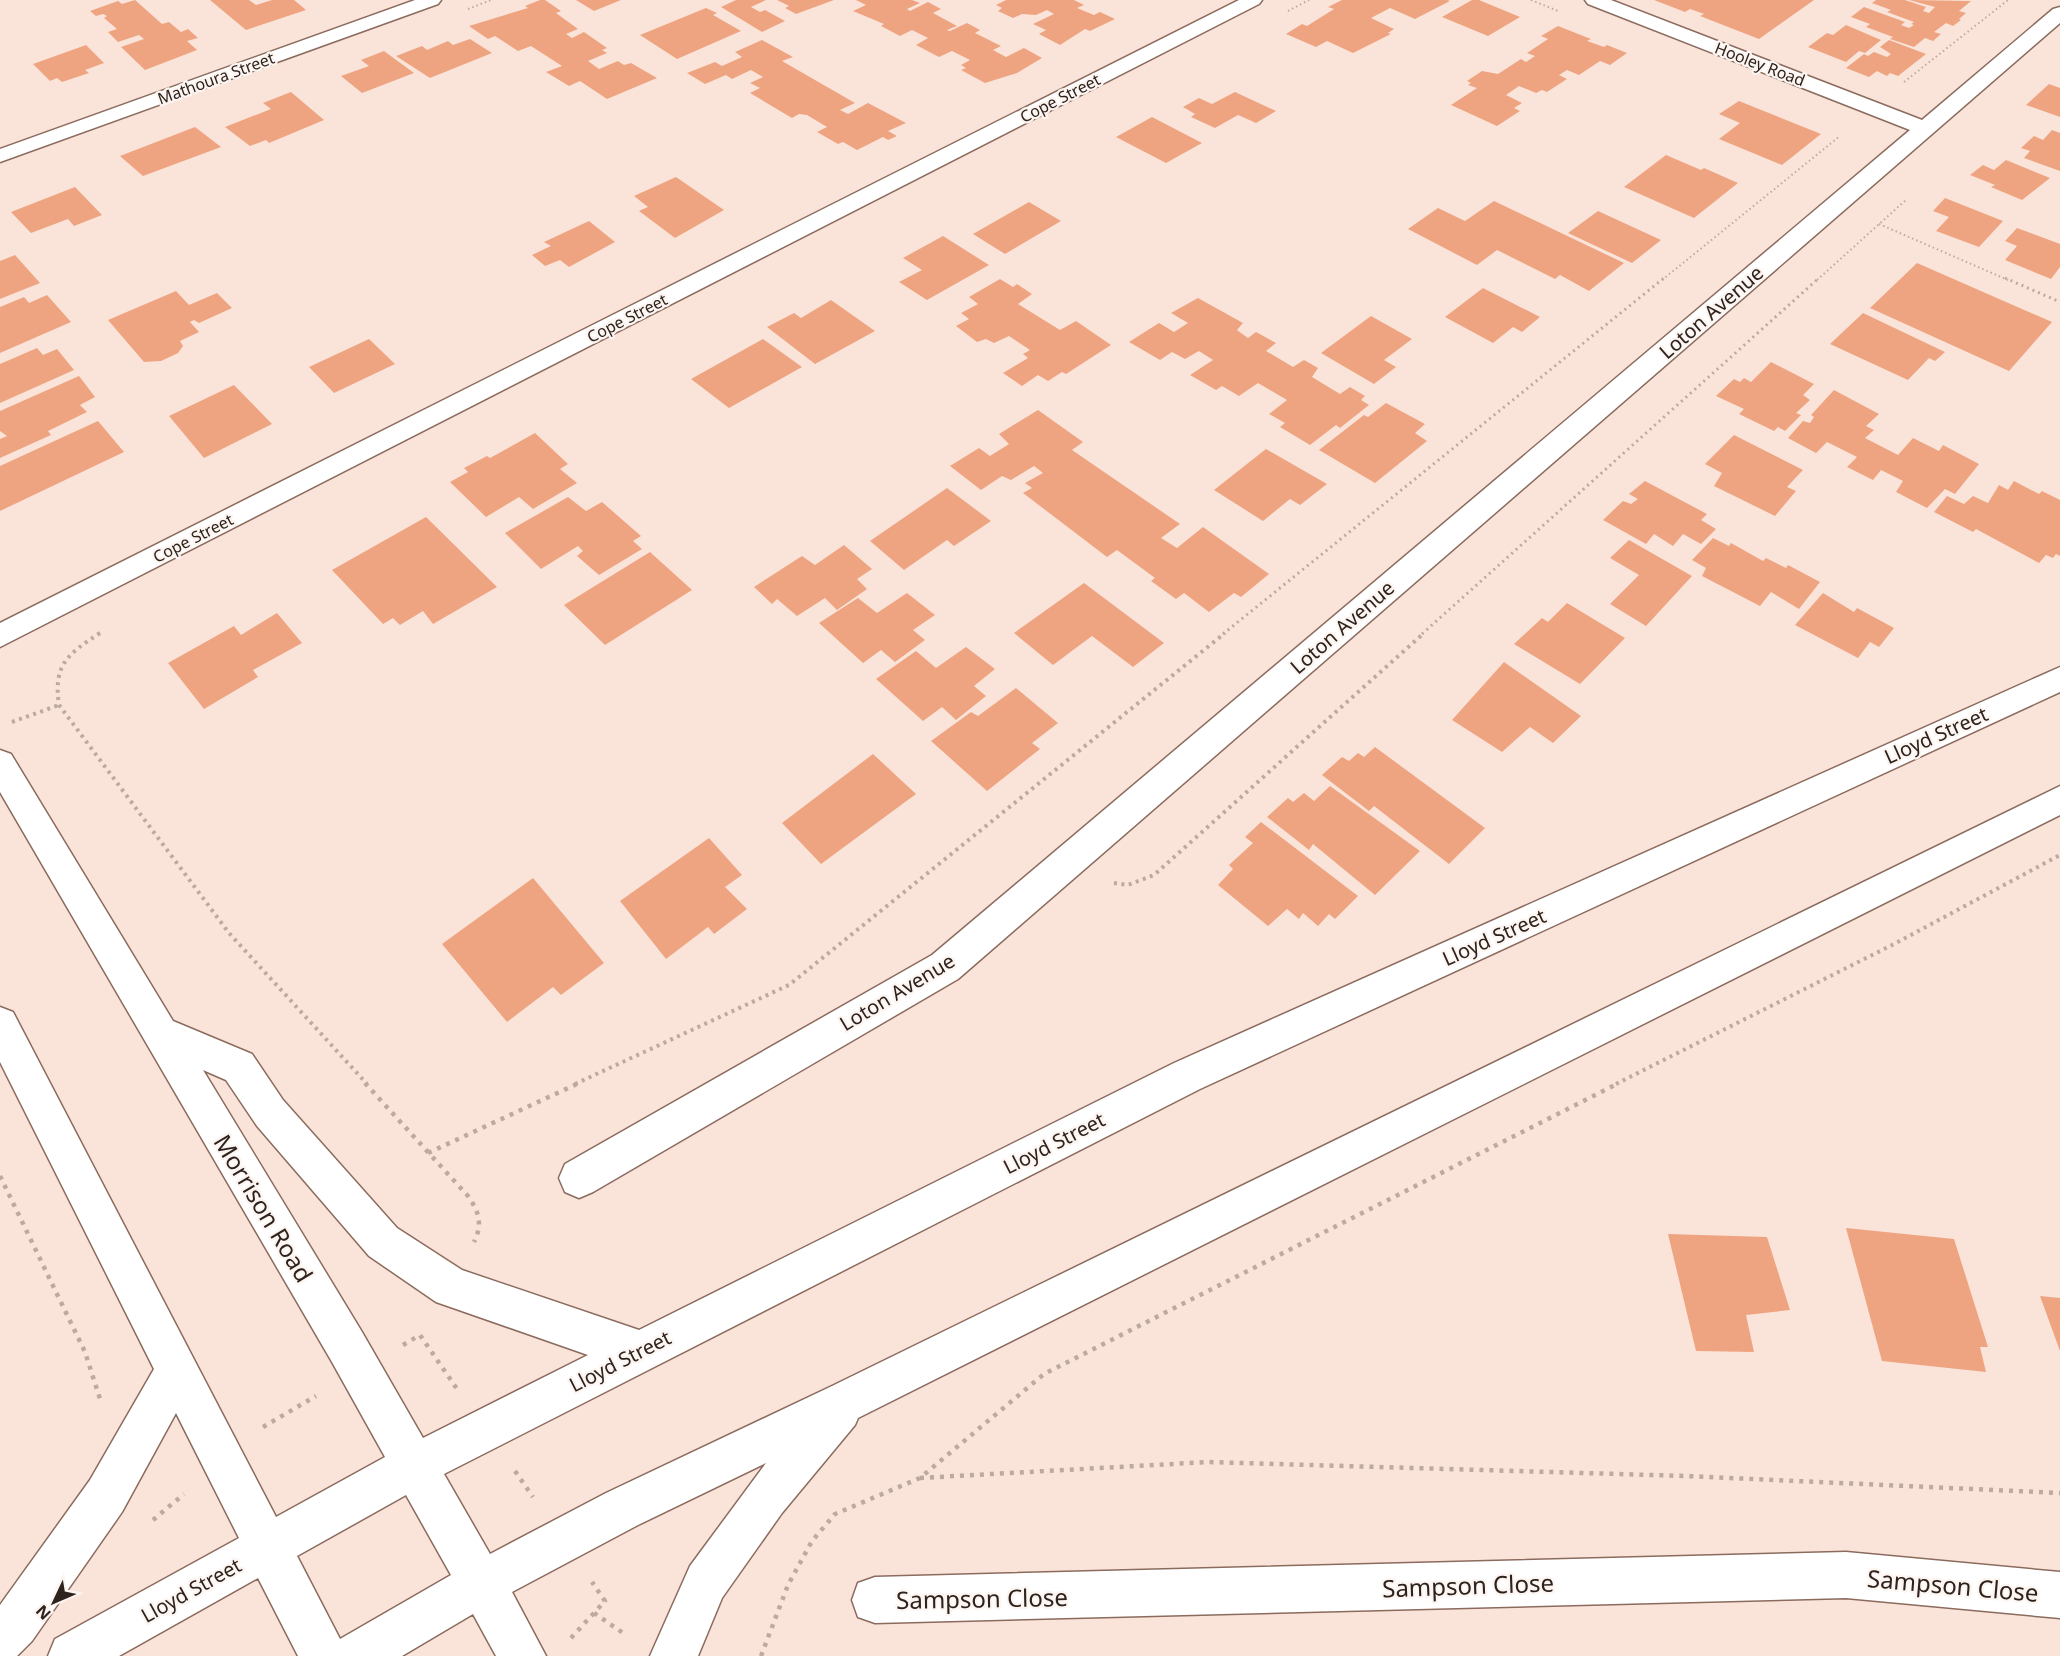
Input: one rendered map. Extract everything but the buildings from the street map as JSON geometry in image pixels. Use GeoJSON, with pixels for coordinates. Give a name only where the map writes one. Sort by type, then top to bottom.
{"type":"FeatureCollection","features":[{"type":"Feature","properties":{"kind":"street","name":"Mathoura Street"},"geometry":{"type":"LineString","coordinates":[[0,156],[432,0]]}},
{"type":"Feature","properties":{"kind":"street","name":"Cope Street"},"geometry":{"type":"LineString","coordinates":[[0,636],[1253,0]]}},
{"type":"Feature","properties":{"kind":"street","name":"Hooley Road"},"geometry":{"type":"LineString","coordinates":[[1594,0],[1926,129]]}},
{"type":"Feature","properties":{"kind":"street","name":"Loton Avenue"},"geometry":{"type":"LineString","coordinates":[[579,1178],[945,967],[2060,13]]}},
{"type":"Feature","properties":{"kind":"street","name":"Lloyd Street"},"geometry":{"type":"LineString","coordinates":[[72,1656],[415,1465],[1187,1076],[2060,679]]}},
{"type":"Feature","properties":{"kind":"street","name":"Morrison Road"},"geometry":{"type":"LineString","coordinates":[[0,763],[415,1465],[522,1656]]}},
{"type":"Feature","properties":{"kind":"street"},"geometry":{"type":"LineString","coordinates":[[357,1656],[480,1584],[622,1509],[847,1401],[2060,800]]}},
{"type":"Feature","properties":{"kind":"street"},"geometry":{"type":"LineString","coordinates":[[0,1024],[323,1656]]}},
{"type":"Feature","properties":{"kind":"street"},"geometry":{"type":"LineString","coordinates":[[160,1033],[239,1068],[270,1113],[383,1242],[451,1287],[638,1352]]}},
{"type":"Feature","properties":{"kind":"street"},"geometry":{"type":"LineString","coordinates":[[0,1639],[15,1624],[106,1496],[177,1369]]}},
{"type":"Feature","properties":{"kind":"street"},"geometry":{"type":"LineString","coordinates":[[674,1656],[706,1582],[766,1497],[847,1401]]}},
{"type":"Feature","properties":{"kind":"street","name":"Sampson Close"},"geometry":{"type":"LineString","coordinates":[[875,1600],[1846,1575],[2060,1595]]}},
{"type":"Feature","properties":{"kind":"path"},"geometry":{"type":"LineString","coordinates":[[1287,11],[1309,0]]}},
{"type":"Feature","properties":{"kind":"path"},"geometry":{"type":"LineString","coordinates":[[1900,86],[2008,0]]}},
{"type":"Feature","properties":{"kind":"path"},"geometry":{"type":"LineString","coordinates":[[428,1153],[789,985],[1840,135]]}},
{"type":"Feature","properties":{"kind":"path"},"geometry":{"type":"LineString","coordinates":[[1112,883],[1128,885],[1154,875],[1913,194]]}},
{"type":"Feature","properties":{"kind":"path"},"geometry":{"type":"LineString","coordinates":[[1879,224],[2060,302]]}},
{"type":"Feature","properties":{"kind":"path"},"geometry":{"type":"LineString","coordinates":[[104,630],[73,651],[59,668],[55,686],[59,705],[229,933],[468,1196],[480,1214],[480,1231],[470,1250]]}},
{"type":"Feature","properties":{"kind":"path"},"geometry":{"type":"LineString","coordinates":[[8,723],[59,705]]}},
{"type":"Feature","properties":{"kind":"path"},"geometry":{"type":"LineString","coordinates":[[761,1656],[788,1585],[812,1541],[836,1514],[920,1478],[1044,1374],[1894,944],[2060,855]]}},
{"type":"Feature","properties":{"kind":"path"},"geometry":{"type":"LineString","coordinates":[[0,1176],[85,1352],[102,1403],[99,1414]]}},
{"type":"Feature","properties":{"kind":"path"},"geometry":{"type":"LineString","coordinates":[[920,1478],[1208,1462],[1662,1476],[2060,1493]]}}]}
